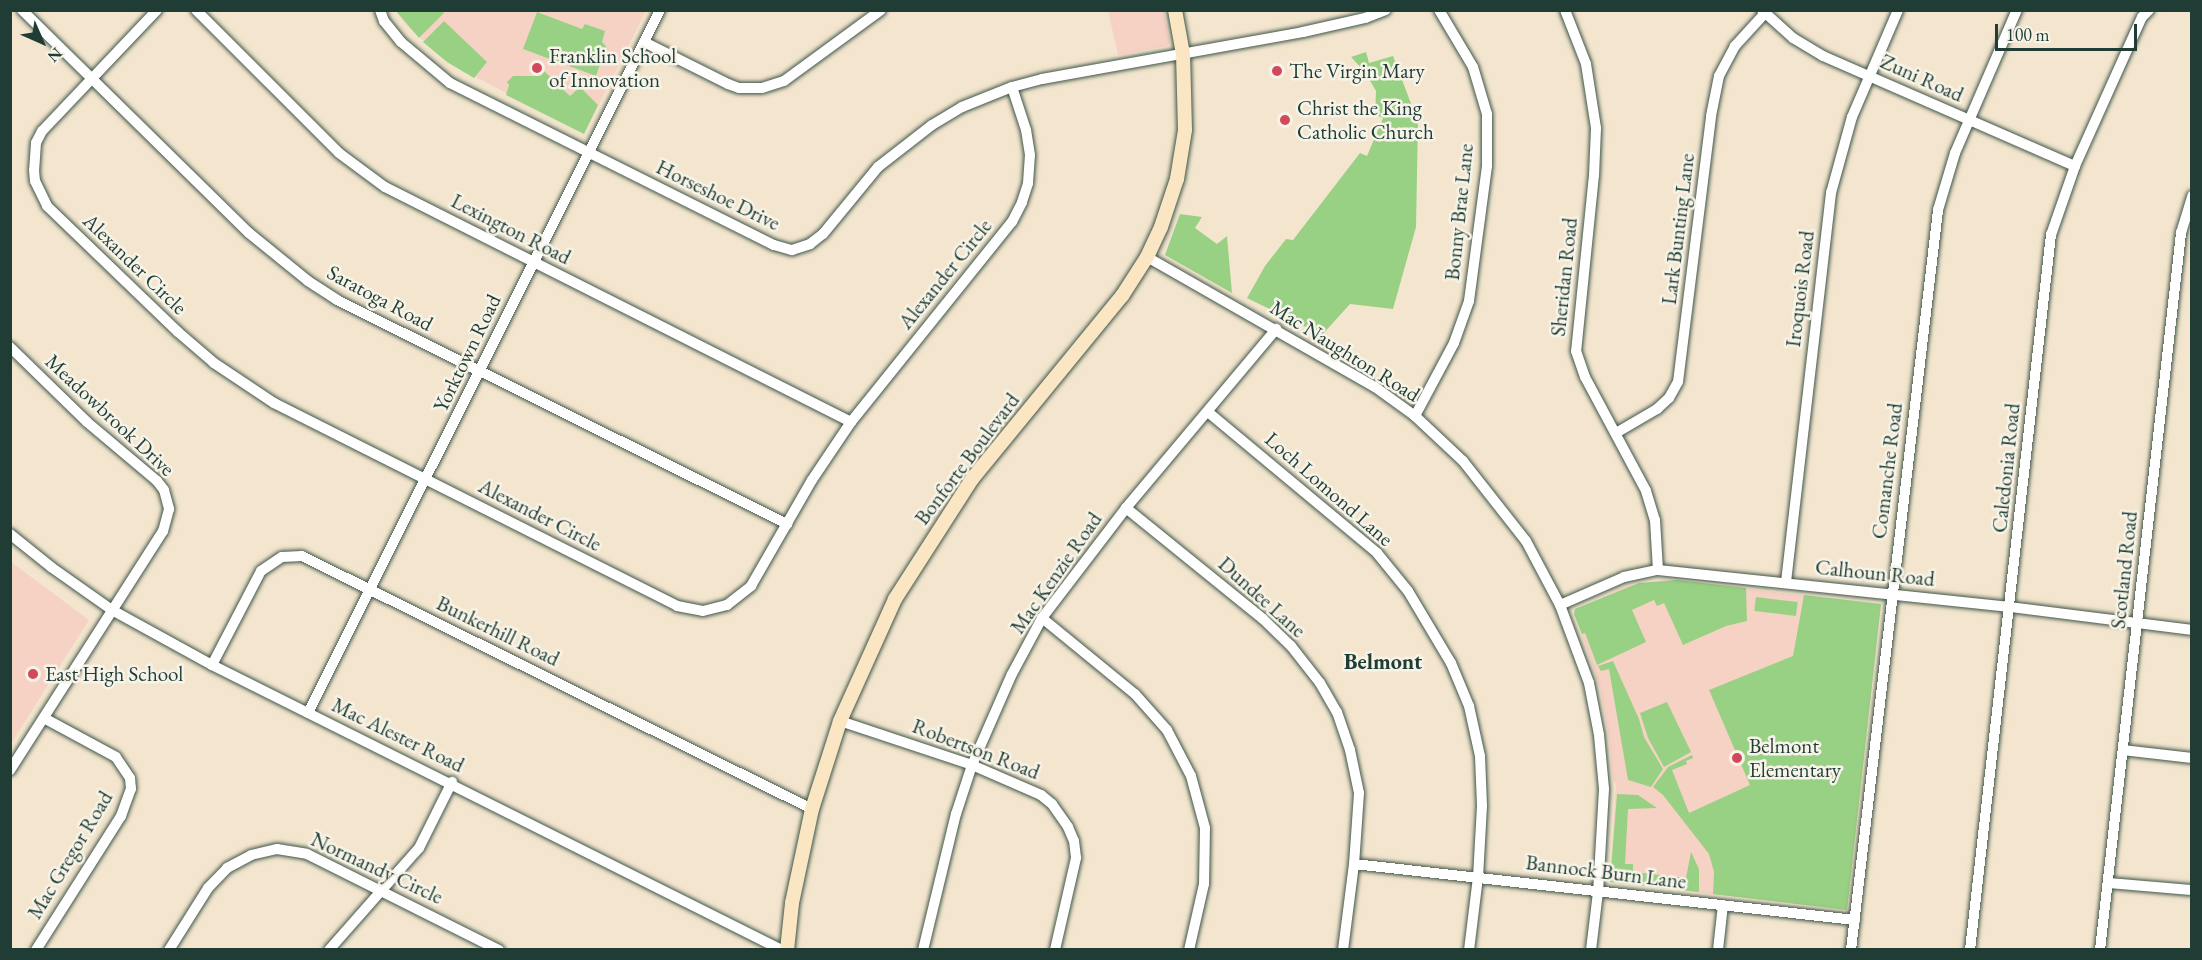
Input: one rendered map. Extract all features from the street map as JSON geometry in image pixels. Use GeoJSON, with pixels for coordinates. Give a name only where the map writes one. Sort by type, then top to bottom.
{"type":"FeatureCollection","features":[{"type":"Feature","properties":{"kind":"main road","name":"Bonforte Boulevard"},"geometry":{"type":"LineString","coordinates":[[787,950],[792,903],[812,809],[840,721],[895,599],[932,537],[972,479],[1097,328],[1147,257],[1172,196],[1181,160],[1187,108],[1184,54],[1175,10]]}},
{"type":"Feature","properties":{"kind":"street","name":"Saratoga Road"},"geometry":{"type":"LineString","coordinates":[[22,10],[249,234],[308,281],[337,300],[787,524]]}},
{"type":"Feature","properties":{"kind":"street","name":"Alexander Circle"},"geometry":{"type":"LineString","coordinates":[[157,10],[51,118],[36,143],[33,157],[35,181],[47,206],[178,332],[214,363],[274,403],[677,606],[689,609],[715,610],[741,597],[759,575],[787,524],[851,422],[1012,222],[1028,183],[1030,155],[1026,130],[1012,87]]}},
{"type":"Feature","properties":{"kind":"street","name":"Lexington Road"},"geometry":{"type":"LineString","coordinates":[[196,10],[319,134],[365,173],[403,197],[851,422]]}},
{"type":"Feature","properties":{"kind":"street","name":"Horseshoe Drive"},"geometry":{"type":"LineString","coordinates":[[380,10],[392,32],[436,73],[466,92],[774,245],[792,250],[810,244],[823,234],[878,167],[932,125],[962,107],[1012,87],[1042,79],[1365,18],[1386,10]]}},
{"type":"Feature","properties":{"kind":"street","name":"Yorktown Road"},"geometry":{"type":"LineString","coordinates":[[308,713],[660,10]]}},
{"type":"Feature","properties":{"kind":"street"},"geometry":{"type":"LineString","coordinates":[[644,42],[728,84],[739,88],[762,88],[784,81],[881,10]]}},
{"type":"Feature","properties":{"kind":"street","name":"Bonny Brae Lane"},"geometry":{"type":"LineString","coordinates":[[1415,416],[1454,343],[1469,301],[1487,166],[1487,114],[1473,68],[1439,10]]}},
{"type":"Feature","properties":{"kind":"street","name":"Sheridan Road"},"geometry":{"type":"LineString","coordinates":[[1566,10],[1586,64],[1596,128],[1594,175],[1576,351],[1585,377],[1643,485],[1653,510],[1658,570]]}},
{"type":"Feature","properties":{"kind":"street","name":"Iroquois Road"},"geometry":{"type":"LineString","coordinates":[[1786,582],[1831,193],[1839,156],[1898,10]]}},
{"type":"Feature","properties":{"kind":"street","name":"Comanche Road"},"geometry":{"type":"LineString","coordinates":[[1851,950],[1935,229],[1944,183],[2017,10]]}},
{"type":"Feature","properties":{"kind":"street","name":"Caledonia Road"},"geometry":{"type":"LineString","coordinates":[[1970,950],[2051,235],[2075,166],[2137,28],[2149,10]]}},
{"type":"Feature","properties":{"kind":"street","name":"Lark Bunting Lane"},"geometry":{"type":"LineString","coordinates":[[1616,433],[1657,409],[1669,398],[1678,382],[1711,116],[1719,76],[1735,46],[1763,12]]}},
{"type":"Feature","properties":{"kind":"street","name":"Zuni Road"},"geometry":{"type":"LineString","coordinates":[[1763,12],[1793,38],[1823,56],[2075,166]]}},
{"type":"Feature","properties":{"kind":"street","name":"Scotland Road"},"geometry":{"type":"LineString","coordinates":[[2100,950],[2139,622],[2181,233],[2192,196]]}},
{"type":"Feature","properties":{"kind":"street","name":"Mac Naughton Road"},"geometry":{"type":"LineString","coordinates":[[1147,257],[1375,387],[1415,416],[1463,461],[1526,541],[1560,605],[1589,683],[1599,735],[1604,789],[1598,892],[1591,950]]}},
{"type":"Feature","properties":{"kind":"street","name":"Mac Kenzie Road"},"geometry":{"type":"LineString","coordinates":[[923,950],[956,814],[972,765],[1012,674],[1042,618],[1126,508],[1276,329]]}},
{"type":"Feature","properties":{"kind":"street","name":"Meadowbrook Drive"},"geometry":{"type":"LineString","coordinates":[[10,347],[87,422],[153,477],[168,500],[169,509],[163,531],[10,770]]}},
{"type":"Feature","properties":{"kind":"street","name":"Loch Lomond Lane"},"geometry":{"type":"LineString","coordinates":[[1208,412],[1377,553],[1408,591],[1430,624],[1451,663],[1469,706],[1480,756],[1482,806],[1478,877],[1469,950]]}},
{"type":"Feature","properties":{"kind":"street","name":"Dundee Lane"},"geometry":{"type":"LineString","coordinates":[[1126,508],[1263,619],[1291,646],[1320,683],[1336,712],[1350,750],[1359,793],[1354,864],[1343,950]]}},
{"type":"Feature","properties":{"kind":"street","name":"Mac Alester Road"},"geometry":{"type":"LineString","coordinates":[[10,534],[51,567],[112,610],[212,664],[452,782],[782,950]]}},
{"type":"Feature","properties":{"kind":"street","name":"Bunkerhill Road"},"geometry":{"type":"LineString","coordinates":[[212,664],[253,582],[261,571],[282,557],[292,555],[310,559],[812,809]]}},
{"type":"Feature","properties":{"kind":"street","name":"Calhoun Road"},"geometry":{"type":"LineString","coordinates":[[1560,605],[1624,577],[1658,570],[2010,607],[2192,630]]}},
{"type":"Feature","properties":{"kind":"street"},"geometry":{"type":"LineString","coordinates":[[1042,618],[1135,694],[1167,730],[1191,776],[1205,828],[1204,884],[1189,950]]}},
{"type":"Feature","properties":{"kind":"street","name":"Mac Gregor Road"},"geometry":{"type":"LineString","coordinates":[[36,950],[121,816],[131,789],[130,778],[116,757],[44,718]]}},
{"type":"Feature","properties":{"kind":"street","name":"Robertson Road"},"geometry":{"type":"LineString","coordinates":[[840,721],[972,765],[1041,795],[1060,813],[1074,841],[1076,858],[1055,950]]}},
{"type":"Feature","properties":{"kind":"street"},"geometry":{"type":"LineString","coordinates":[[2123,750],[2192,758]]}},
{"type":"Feature","properties":{"kind":"street"},"geometry":{"type":"LineString","coordinates":[[329,950],[419,848],[452,782]]}},
{"type":"Feature","properties":{"kind":"street","name":"Normandy Circle"},"geometry":{"type":"LineString","coordinates":[[169,950],[216,878],[227,868],[251,855],[277,849],[307,854],[500,950]]}},
{"type":"Feature","properties":{"kind":"street","name":"Bannock Burn Lane"},"geometry":{"type":"LineString","coordinates":[[1354,864],[1855,920]]}},
{"type":"Feature","properties":{"kind":"street"},"geometry":{"type":"LineString","coordinates":[[2108,883],[2192,891]]}},
{"type":"Feature","properties":{"kind":"street"},"geometry":{"type":"LineString","coordinates":[[1718,950],[1723,905]]}},
{"type":"Feature","properties":{"kind":"shaded area","name":"Franklin School of Innovation"},"geometry":{"type":"Polygon","coordinates":[[[396,11],[646,11],[584,134],[447,62],[406,25],[396,11]]]}},
{"type":"Feature","properties":{"kind":"shaded area"},"geometry":{"type":"Polygon","coordinates":[[[1108,11],[1164,11],[1170,43],[1167,46],[1118,55],[1108,11]]]}},
{"type":"Feature","properties":{"kind":"shaded area","name":"East High School"},"geometry":{"type":"Polygon","coordinates":[[[11,562],[89,620],[11,744],[11,562]]]}},
{"type":"Feature","properties":{"kind":"shaded area","name":"Belmont Elementary"},"geometry":{"type":"Polygon","coordinates":[[[1665,580],[1881,604],[1847,910],[1610,882],[1616,784],[1613,780],[1609,737],[1600,688],[1574,611],[1627,586],[1665,580]]]}},
{"type":"Feature","properties":{"kind":"green space"},"geometry":{"type":"Polygon","coordinates":[[[396,11],[441,11],[444,13],[419,38],[396,11]]]}},
{"type":"Feature","properties":{"kind":"green space"},"geometry":{"type":"Polygon","coordinates":[[[537,12],[582,29],[585,24],[605,31],[602,42],[606,46],[596,76],[523,49],[537,12]]]}},
{"type":"Feature","properties":{"kind":"green space"},"geometry":{"type":"Polygon","coordinates":[[[444,21],[487,62],[474,78],[447,62],[423,42],[444,21]]]}},
{"type":"Feature","properties":{"kind":"green space"},"geometry":{"type":"Polygon","coordinates":[[[1366,52],[1369,63],[1393,56],[1418,122],[1416,227],[1393,309],[1350,304],[1322,335],[1247,298],[1265,266],[1286,239],[1293,240],[1360,153],[1367,156],[1383,118],[1375,115],[1376,91],[1365,72],[1351,57],[1366,52]]]}},
{"type":"Feature","properties":{"kind":"green space"},"geometry":{"type":"Polygon","coordinates":[[[540,67],[570,96],[580,87],[598,105],[584,134],[506,95],[509,85],[507,82],[513,76],[538,76],[540,67]]]}},
{"type":"Feature","properties":{"kind":"green space"},"geometry":{"type":"Polygon","coordinates":[[[1180,214],[1202,217],[1195,228],[1217,244],[1227,236],[1232,293],[1165,255],[1180,214]]]}},
{"type":"Feature","properties":{"kind":"green space"},"geometry":{"type":"Polygon","coordinates":[[[1677,580],[1746,588],[1747,621],[1726,626],[1683,645],[1664,603],[1657,606],[1654,600],[1632,610],[1646,642],[1597,665],[1585,633],[1582,634],[1574,614],[1575,609],[1639,583],[1677,580]]]}},
{"type":"Feature","properties":{"kind":"green space"},"geometry":{"type":"Polygon","coordinates":[[[1804,595],[1881,604],[1847,910],[1713,894],[1714,872],[1709,854],[1663,795],[1653,787],[1668,767],[1692,755],[1693,758],[1686,761],[1687,764],[1672,770],[1689,813],[1750,785],[1709,690],[1793,656],[1804,595]]]}},
{"type":"Feature","properties":{"kind":"green space"},"geometry":{"type":"Polygon","coordinates":[[[1756,597],[1798,602],[1796,616],[1754,611],[1756,597]]]}},
{"type":"Feature","properties":{"kind":"green space"},"geometry":{"type":"Polygon","coordinates":[[[1613,661],[1639,719],[1644,737],[1663,769],[1651,787],[1628,780],[1609,669],[1601,671],[1598,666],[1613,661]]]}},
{"type":"Feature","properties":{"kind":"green space"},"geometry":{"type":"Polygon","coordinates":[[[1667,702],[1691,752],[1664,767],[1648,738],[1640,713],[1667,702]]]}},
{"type":"Feature","properties":{"kind":"green space"},"geometry":{"type":"Polygon","coordinates":[[[1617,794],[1638,795],[1657,808],[1628,809],[1625,864],[1633,864],[1633,872],[1686,878],[1691,852],[1699,869],[1699,892],[1610,882],[1617,794]]]}},
{"type":"Feature","properties":{"kind":"place","name":"Franklin School of Innovation"},"geometry":{"type":"Point","coordinates":[537,68]}},
{"type":"Feature","properties":{"kind":"place","name":"The Virgin Mary"},"geometry":{"type":"Point","coordinates":[1277,71]}},
{"type":"Feature","properties":{"kind":"place","name":"Christ the King Catholic Church"},"geometry":{"type":"Point","coordinates":[1285,120]}},
{"type":"Feature","properties":{"kind":"place","name":"East High School"},"geometry":{"type":"Point","coordinates":[33,674]}},
{"type":"Feature","properties":{"kind":"place","name":"Belmont Elementary"},"geometry":{"type":"Point","coordinates":[1737,758]}},
{"type":"Feature","properties":{"kind":"district","name":"Belmont"},"geometry":{"type":"Point","coordinates":[1383,662]}}]}
